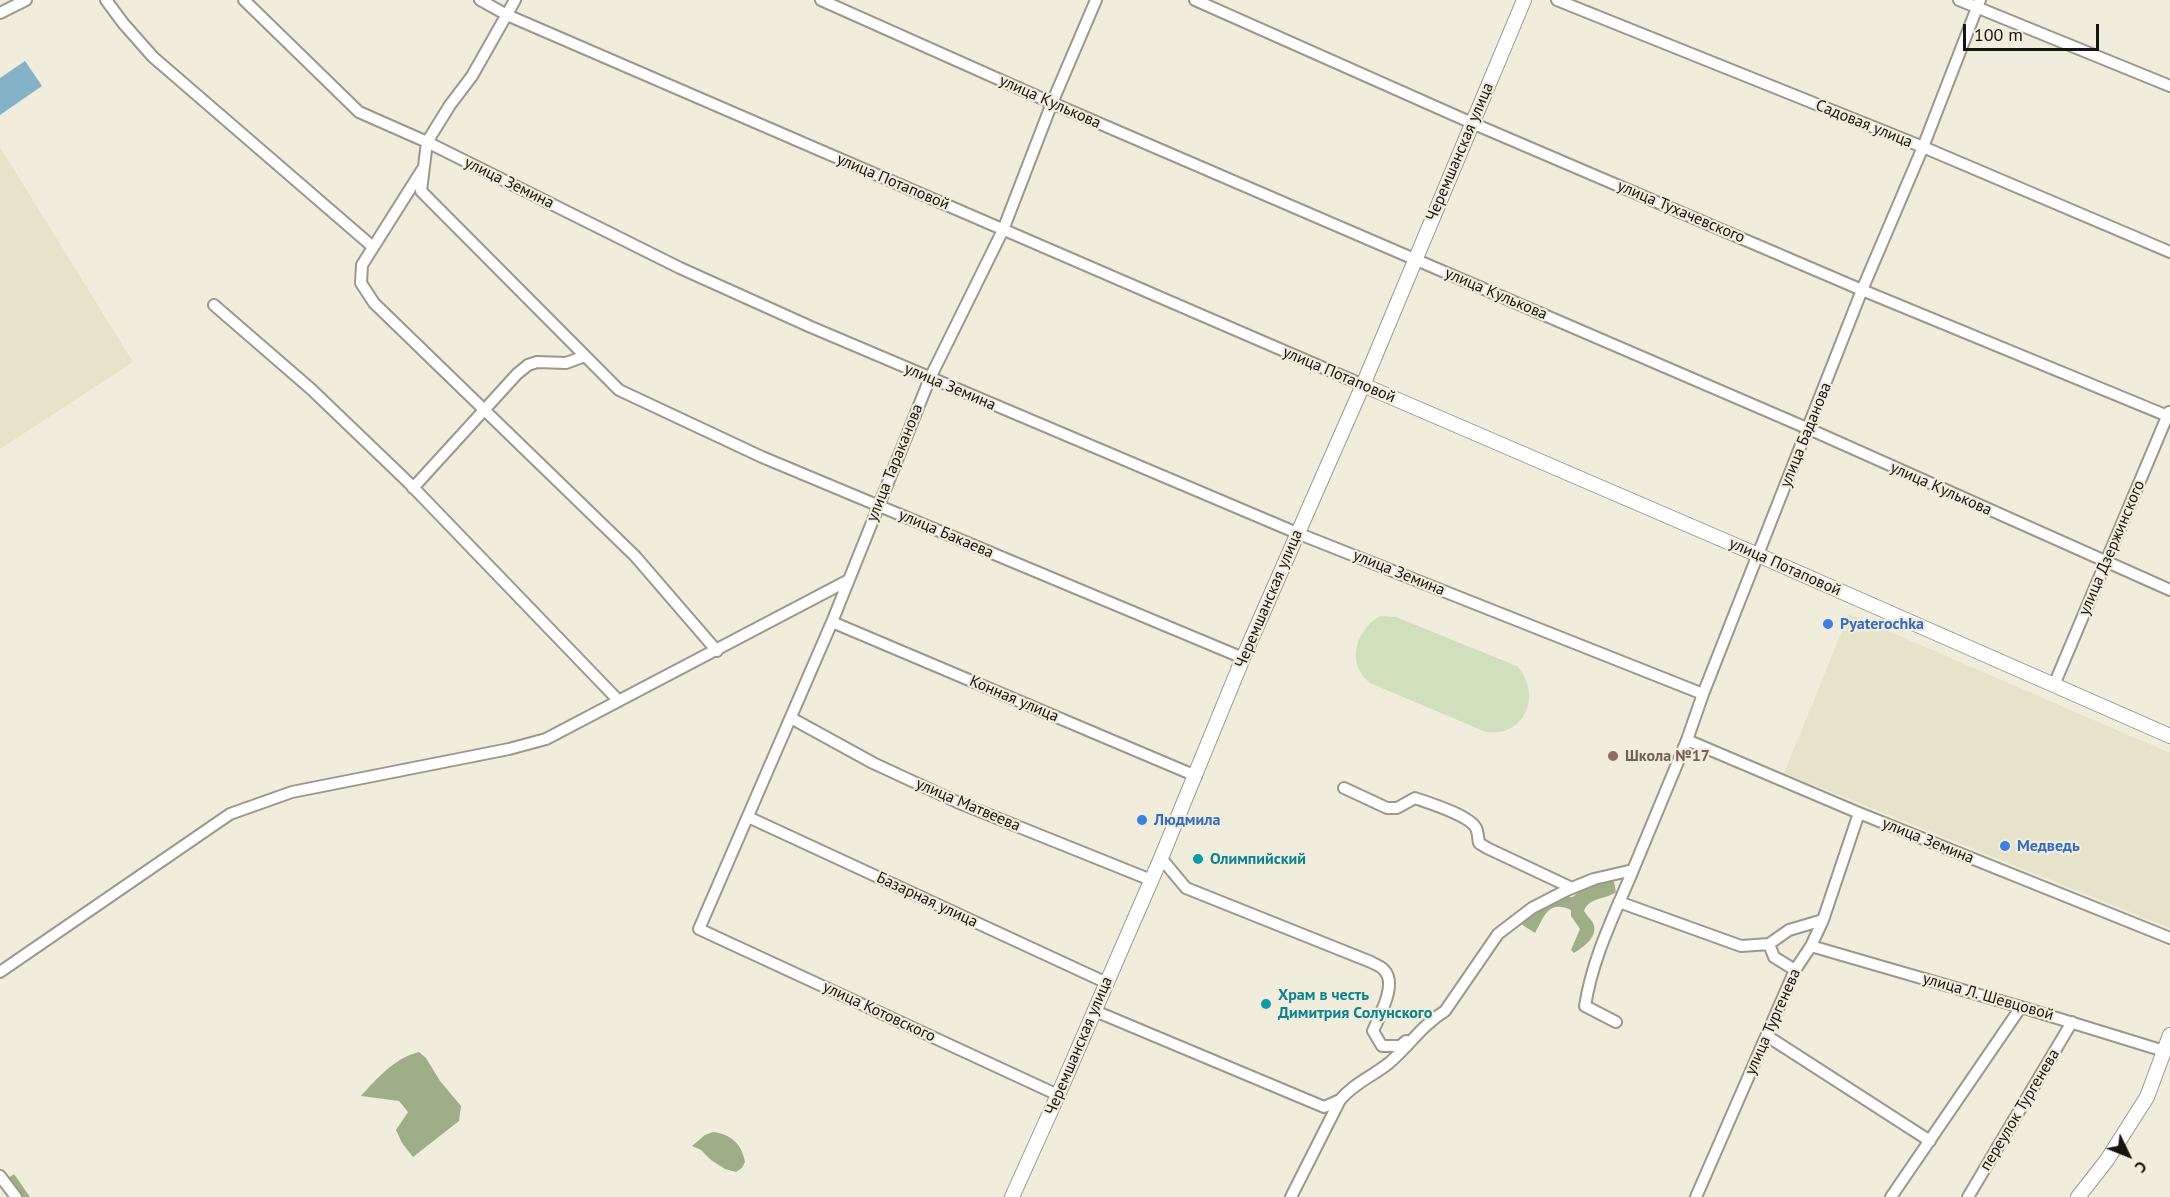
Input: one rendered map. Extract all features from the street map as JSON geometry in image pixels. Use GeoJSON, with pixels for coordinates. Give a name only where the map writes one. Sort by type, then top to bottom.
{"type":"FeatureCollection","features":[{"type":"Feature","properties":{"kind":"main road","name":"Черемшанская улица"},"geometry":{"type":"LineString","coordinates":[[1012,1197],[1059,1095],[1161,858],[1243,658],[1363,385],[1524,0]]}},
{"type":"Feature","properties":{"kind":"main road","name":"улица Потаповой"},"geometry":{"type":"LineString","coordinates":[[1363,385],[2170,736]]}},
{"type":"Feature","properties":{"kind":"main road"},"geometry":{"type":"LineString","coordinates":[[2078,1197],[2107,1160],[2147,1097],[2170,1035]]}},
{"type":"Feature","properties":{"kind":"street"},"geometry":{"type":"LineString","coordinates":[[0,13],[26,0]]}},
{"type":"Feature","properties":{"kind":"street"},"geometry":{"type":"LineString","coordinates":[[106,0],[153,57],[373,247]]}},
{"type":"Feature","properties":{"kind":"street","name":"улица Земина"},"geometry":{"type":"LineString","coordinates":[[243,0],[359,112],[426,142],[680,268],[811,327],[1297,533],[1703,694]]}},
{"type":"Feature","properties":{"kind":"street","name":"улица Потаповой"},"geometry":{"type":"LineString","coordinates":[[480,0],[507,15],[1363,385]]}},
{"type":"Feature","properties":{"kind":"street"},"geometry":{"type":"LineString","coordinates":[[515,0],[472,76],[426,142],[424,167],[362,265],[361,283],[374,303],[635,556],[717,651]]}},
{"type":"Feature","properties":{"kind":"street","name":"улица Кулькова"},"geometry":{"type":"LineString","coordinates":[[821,0],[1052,103],[1809,429],[2170,590]]}},
{"type":"Feature","properties":{"kind":"street","name":"улица Тараканова"},"geometry":{"type":"LineString","coordinates":[[699,929],[832,622],[930,378],[1003,230],[1052,103],[1096,0]]}},
{"type":"Feature","properties":{"kind":"street","name":"улица Тухачевского"},"geometry":{"type":"LineString","coordinates":[[1195,0],[1472,123],[1862,290],[2169,414]]}},
{"type":"Feature","properties":{"kind":"street","name":"Садовая улица"},"geometry":{"type":"LineString","coordinates":[[1557,0],[1923,147],[2170,252]]}},
{"type":"Feature","properties":{"kind":"street"},"geometry":{"type":"LineString","coordinates":[[1959,0],[1978,4],[2170,86]]}},
{"type":"Feature","properties":{"kind":"street","name":"улица Баданова"},"geometry":{"type":"LineString","coordinates":[[1616,1022],[1585,1006],[1593,965],[1687,740],[1862,290],[1923,147],[1978,4]]}},
{"type":"Feature","properties":{"kind":"street","name":"улица Бакаева"},"geometry":{"type":"LineString","coordinates":[[424,167],[421,191],[619,390],[762,457],[1243,658]]}},
{"type":"Feature","properties":{"kind":"street"},"geometry":{"type":"LineString","coordinates":[[214,305],[311,389],[413,488],[619,701]]}},
{"type":"Feature","properties":{"kind":"street"},"geometry":{"type":"LineString","coordinates":[[413,488],[517,374],[528,365],[550,361],[566,363],[585,356]]}},
{"type":"Feature","properties":{"kind":"street","name":"улица Дзержинского"},"geometry":{"type":"LineString","coordinates":[[2054,685],[2169,414]]}},
{"type":"Feature","properties":{"kind":"street"},"geometry":{"type":"LineString","coordinates":[[0,972],[230,814],[292,792],[546,740],[847,581]]}},
{"type":"Feature","properties":{"kind":"street","name":"Конная улица"},"geometry":{"type":"LineString","coordinates":[[832,622],[1196,776]]}},
{"type":"Feature","properties":{"kind":"street","name":"улица Матвеева"},"geometry":{"type":"LineString","coordinates":[[790,717],[873,764],[957,802],[1151,880]]}},
{"type":"Feature","properties":{"kind":"street","name":"улица Земина"},"geometry":{"type":"LineString","coordinates":[[1687,740],[1859,813],[2170,938]]}},
{"type":"Feature","properties":{"kind":"street"},"geometry":{"type":"LineString","coordinates":[[1344,788],[1387,808],[1397,808],[1415,798],[1433,804],[1471,822],[1478,830],[1479,843],[1487,849],[1572,888]]}},
{"type":"Feature","properties":{"kind":"street","name":"улица Тургенева"},"geometry":{"type":"LineString","coordinates":[[1696,1197],[1795,970],[1811,946],[1823,920],[1859,813]]}},
{"type":"Feature","properties":{"kind":"street","name":"Базарная улица"},"geometry":{"type":"LineString","coordinates":[[748,817],[1107,983]]}},
{"type":"Feature","properties":{"kind":"street"},"geometry":{"type":"LineString","coordinates":[[1161,858],[1186,888],[1384,969],[1390,989],[1374,1031],[1382,1046],[1389,1047],[1400,1046],[1414,1036]]}},
{"type":"Feature","properties":{"kind":"street"},"geometry":{"type":"LineString","coordinates":[[1291,1197],[1340,1100],[1349,1089],[1389,1063],[1433,1018],[1445,1011],[1498,934],[1532,908],[1572,888],[1593,879],[1633,870]]}},
{"type":"Feature","properties":{"kind":"street"},"geometry":{"type":"LineString","coordinates":[[1619,902],[1742,946],[1768,944],[1789,930],[1823,920]]}},
{"type":"Feature","properties":{"kind":"street","name":"улица Котовского"},"geometry":{"type":"LineString","coordinates":[[699,929],[1059,1095]]}},
{"type":"Feature","properties":{"kind":"street"},"geometry":{"type":"LineString","coordinates":[[1768,944],[1774,957],[1795,970]]}},
{"type":"Feature","properties":{"kind":"street","name":"улица Л. Шевцовой"},"geometry":{"type":"LineString","coordinates":[[1811,946],[2164,1051]]}},
{"type":"Feature","properties":{"kind":"street"},"geometry":{"type":"LineString","coordinates":[[1891,1197],[2021,1007]]}},
{"type":"Feature","properties":{"kind":"street"},"geometry":{"type":"LineString","coordinates":[[1095,1011],[1324,1107],[1340,1100]]}},
{"type":"Feature","properties":{"kind":"street","name":"переулок Тургенева"},"geometry":{"type":"LineString","coordinates":[[1968,1197],[2072,1022]]}},
{"type":"Feature","properties":{"kind":"street"},"geometry":{"type":"LineString","coordinates":[[1767,1036],[1930,1141]]}},
{"type":"Feature","properties":{"kind":"street"},"geometry":{"type":"LineString","coordinates":[[1,1179],[16,1197]]}},
{"type":"Feature","properties":{"kind":"shaded area"},"geometry":{"type":"Polygon","coordinates":[[[0,147],[133,362],[0,449],[0,147]]]}},
{"type":"Feature","properties":{"kind":"shaded area"},"geometry":{"type":"Polygon","coordinates":[[[1849,614],[2170,753],[2170,928],[1784,773],[1849,614]]]}},
{"type":"Feature","properties":{"kind":"green space"},"geometry":{"type":"Polygon","coordinates":[[[1380,616],[1396,617],[1517,666],[1524,677],[1529,701],[1520,721],[1500,732],[1486,732],[1370,683],[1362,675],[1358,666],[1357,647],[1365,630],[1380,616]]]}},
{"type":"Feature","properties":{"kind":"green space"},"geometry":{"type":"Polygon","coordinates":[[[1609,880],[1614,882],[1616,892],[1586,906],[1584,911],[1593,923],[1594,932],[1586,944],[1574,953],[1571,950],[1580,929],[1571,916],[1571,910],[1563,907],[1551,908],[1535,933],[1521,924],[1530,912],[1562,897],[1573,897],[1590,885],[1609,880]]]}},
{"type":"Feature","properties":{"kind":"green space"},"geometry":{"type":"Polygon","coordinates":[[[419,1052],[426,1058],[440,1081],[461,1106],[459,1121],[413,1157],[402,1143],[396,1130],[408,1112],[399,1101],[361,1096],[394,1064],[419,1052]]]}},
{"type":"Feature","properties":{"kind":"green space"},"geometry":{"type":"Polygon","coordinates":[[[713,1132],[735,1141],[744,1156],[745,1162],[742,1168],[736,1172],[725,1169],[701,1150],[692,1146],[705,1135],[713,1132]]]}},
{"type":"Feature","properties":{"kind":"green space"},"geometry":{"type":"Polygon","coordinates":[[[14,1174],[30,1197],[20,1197],[7,1179],[14,1174]]]}},
{"type":"Feature","properties":{"kind":"water"},"geometry":{"type":"Polygon","coordinates":[[[25,61],[42,86],[0,115],[0,78],[25,61]]]}},
{"type":"Feature","properties":{"kind":"place","name":"Pyaterochka"},"geometry":{"type":"Point","coordinates":[1828,624]}},
{"type":"Feature","properties":{"kind":"place","name":"Школа №17"},"geometry":{"type":"Point","coordinates":[1613,756]}},
{"type":"Feature","properties":{"kind":"place","name":"Людмила"},"geometry":{"type":"Point","coordinates":[1142,820]}},
{"type":"Feature","properties":{"kind":"place","name":"Медведь"},"geometry":{"type":"Point","coordinates":[2005,846]}},
{"type":"Feature","properties":{"kind":"place","name":"Олимпийский"},"geometry":{"type":"Point","coordinates":[1198,859]}},
{"type":"Feature","properties":{"kind":"place","name":"Храм в честь Димитрия Солунского"},"geometry":{"type":"Point","coordinates":[1266,1004]}}]}
